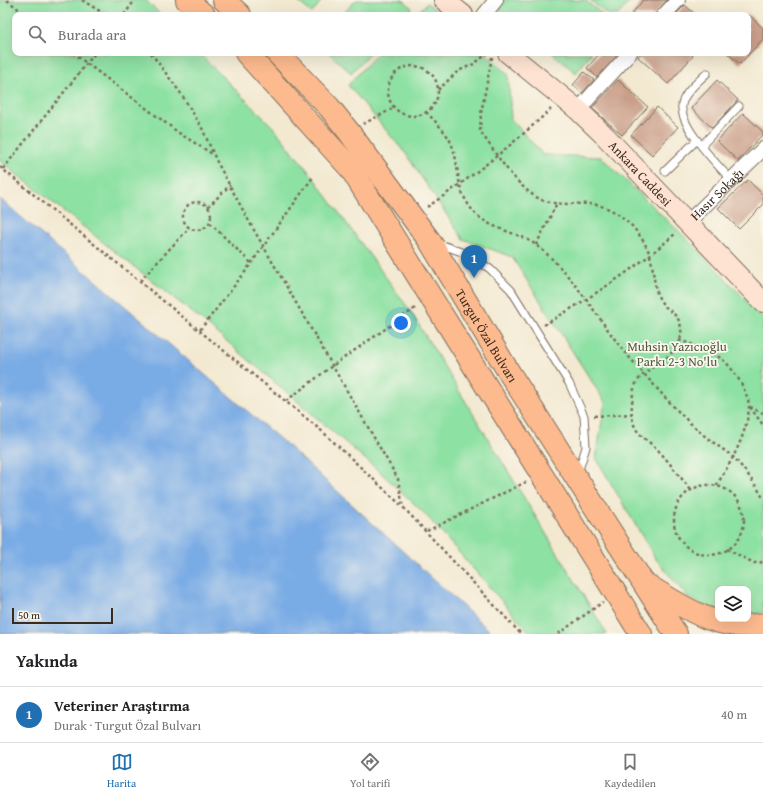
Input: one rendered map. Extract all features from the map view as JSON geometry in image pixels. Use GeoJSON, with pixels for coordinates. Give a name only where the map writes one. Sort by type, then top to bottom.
{"type":"FeatureCollection","features":[{"type":"Feature","properties":{"kind":"highway"},"geometry":{"type":"LineString","coordinates":[[187,0],[201,12]]}},
{"type":"Feature","properties":{"kind":"highway","name":"Turgut Özal Bulvarı"},"geometry":{"type":"LineString","coordinates":[[249,56],[351,169],[432,297],[614,593],[641,634]]}},
{"type":"Feature","properties":{"kind":"highway","name":"Turgut Özal Bulvarı"},"geometry":{"type":"LineString","coordinates":[[280,56],[329,107],[413,216],[510,374],[676,634]]}},
{"type":"Feature","properties":{"kind":"highway"},"geometry":{"type":"LineString","coordinates":[[641,581],[685,608],[712,622],[749,627],[763,624]]}},
{"type":"Feature","properties":{"kind":"main road"},"geometry":{"type":"LineString","coordinates":[[444,0],[459,12]]}},
{"type":"Feature","properties":{"kind":"main road","name":"Ankara Caddesi"},"geometry":{"type":"LineString","coordinates":[[512,56],[570,104],[688,222],[763,302]]}},
{"type":"Feature","properties":{"kind":"street"},"geometry":{"type":"LineString","coordinates":[[486,12],[496,0]]}},
{"type":"Feature","properties":{"kind":"street"},"geometry":{"type":"LineString","coordinates":[[667,12],[678,0]]}},
{"type":"Feature","properties":{"kind":"street"},"geometry":{"type":"LineString","coordinates":[[570,104],[626,56]]}},
{"type":"Feature","properties":{"kind":"street","name":"Hasır Sokağı"},"geometry":{"type":"LineString","coordinates":[[688,222],[763,149]]}},
{"type":"Feature","properties":{"kind":"lane"},"geometry":{"type":"LineString","coordinates":[[707,73],[686,95],[682,105],[682,113],[700,142],[731,180]]}},
{"type":"Feature","properties":{"kind":"lane"},"geometry":{"type":"LineString","coordinates":[[665,171],[740,106]]}},
{"type":"Feature","properties":{"kind":"lane"},"geometry":{"type":"LineString","coordinates":[[429,240],[470,255],[490,269],[510,290],[569,384],[584,416],[586,447],[576,477]]}},
{"type":"Feature","properties":{"kind":"path"},"geometry":{"type":"LineString","coordinates":[[7,0],[22,12]]}},
{"type":"Feature","properties":{"kind":"path"},"geometry":{"type":"LineString","coordinates":[[82,0],[101,12]]}},
{"type":"Feature","properties":{"kind":"path"},"geometry":{"type":"LineString","coordinates":[[126,12],[135,0]]}},
{"type":"Feature","properties":{"kind":"path"},"geometry":{"type":"LineString","coordinates":[[77,56],[179,133],[214,156]]}},
{"type":"Feature","properties":{"kind":"path"},"geometry":{"type":"LineString","coordinates":[[3,169],[93,56]]}},
{"type":"Feature","properties":{"kind":"path"},"geometry":{"type":"LineString","coordinates":[[153,56],[182,95],[202,128],[214,156],[263,246],[398,479],[403,507]]}},
{"type":"Feature","properties":{"kind":"path"},"geometry":{"type":"LineString","coordinates":[[438,90],[458,71],[474,64],[484,56]]}},
{"type":"Feature","properties":{"kind":"path"},"geometry":{"type":"LineString","coordinates":[[492,56],[490,60],[488,82],[481,113],[480,131],[498,156],[524,188],[542,200],[565,205],[591,204],[614,211],[634,227],[647,247],[654,270],[658,297],[663,304],[672,311],[679,321],[681,336],[676,348],[664,360],[644,373],[632,389],[631,414],[636,429],[658,451],[691,490]]}},
{"type":"Feature","properties":{"kind":"path"},"geometry":{"type":"LineString","coordinates":[[412,66],[427,70],[433,76],[438,90],[437,98],[433,107],[426,112],[410,116],[401,113],[394,108],[390,99],[389,85],[392,77],[403,68],[412,66]]}},
{"type":"Feature","properties":{"kind":"path"},"geometry":{"type":"LineString","coordinates":[[413,216],[460,186],[498,156],[570,104]]}},
{"type":"Feature","properties":{"kind":"path"},"geometry":{"type":"LineString","coordinates":[[349,132],[394,108]]}},
{"type":"Feature","properties":{"kind":"path"},"geometry":{"type":"LineString","coordinates":[[426,112],[436,121],[448,138],[455,158],[463,197],[476,213],[491,226],[519,236],[536,245],[579,289],[620,346],[644,373],[699,431],[733,458],[763,498]]}},
{"type":"Feature","properties":{"kind":"path"},"geometry":{"type":"LineString","coordinates":[[0,167],[140,280],[323,432],[427,531],[521,634]]}},
{"type":"Feature","properties":{"kind":"path"},"geometry":{"type":"LineString","coordinates":[[200,330],[251,264],[313,177]]}},
{"type":"Feature","properties":{"kind":"path"},"geometry":{"type":"LineString","coordinates":[[208,207],[230,185]]}},
{"type":"Feature","properties":{"kind":"path"},"geometry":{"type":"LineString","coordinates":[[196,202],[203,203],[208,207],[211,217],[210,222],[203,229],[193,230],[184,223],[182,216],[184,209],[189,204],[196,202]]}},
{"type":"Feature","properties":{"kind":"path"},"geometry":{"type":"LineString","coordinates":[[536,245],[545,230],[557,203]]}},
{"type":"Feature","properties":{"kind":"path"},"geometry":{"type":"LineString","coordinates":[[210,222],[251,264]]}},
{"type":"Feature","properties":{"kind":"path"},"geometry":{"type":"LineString","coordinates":[[536,331],[586,300],[650,256],[688,222]]}},
{"type":"Feature","properties":{"kind":"path"},"geometry":{"type":"LineString","coordinates":[[140,280],[189,228]]}},
{"type":"Feature","properties":{"kind":"path"},"geometry":{"type":"LineString","coordinates":[[286,401],[332,366],[432,297]]}},
{"type":"Feature","properties":{"kind":"path"},"geometry":{"type":"LineString","coordinates":[[680,340],[704,350],[724,361],[743,385],[749,406],[763,425]]}},
{"type":"Feature","properties":{"kind":"path"},"geometry":{"type":"LineString","coordinates":[[749,406],[763,413]]}},
{"type":"Feature","properties":{"kind":"path"},"geometry":{"type":"LineString","coordinates":[[716,486],[733,458],[744,433],[749,406]]}},
{"type":"Feature","properties":{"kind":"path"},"geometry":{"type":"LineString","coordinates":[[584,416],[631,414]]}},
{"type":"Feature","properties":{"kind":"path"},"geometry":{"type":"LineString","coordinates":[[427,531],[541,475]]}},
{"type":"Feature","properties":{"kind":"path"},"geometry":{"type":"LineString","coordinates":[[701,486],[716,486],[726,489],[738,500],[743,512],[743,527],[738,540],[720,553],[707,555],[692,550],[681,541],[675,527],[674,514],[683,496],[691,490],[701,486]]}},
{"type":"Feature","properties":{"kind":"path"},"geometry":{"type":"LineString","coordinates":[[727,549],[754,563],[763,562]]}},
{"type":"Feature","properties":{"kind":"path"},"geometry":{"type":"LineString","coordinates":[[558,634],[614,593]]}},
{"type":"Feature","properties":{"kind":"green space"},"geometry":{"type":"Polygon","coordinates":[[[0,0],[146,0],[158,12],[12,12],[12,56],[202,56],[273,127],[313,177],[411,312],[607,634],[531,634],[424,513],[379,471],[203,321],[0,161],[0,0]]]}},
{"type":"Feature","properties":{"kind":"green space"},"geometry":{"type":"Polygon","coordinates":[[[296,0],[322,0],[313,12],[296,0]]]}},
{"type":"Feature","properties":{"kind":"green space"},"geometry":{"type":"Polygon","coordinates":[[[356,0],[403,0],[412,8],[408,12],[345,12],[356,0]]]}},
{"type":"Feature","properties":{"kind":"green space"},"geometry":{"type":"Polygon","coordinates":[[[503,0],[585,0],[599,12],[503,12],[497,7],[503,0]]]}},
{"type":"Feature","properties":{"kind":"green space"},"geometry":{"type":"Polygon","coordinates":[[[590,0],[631,0],[621,12],[604,12],[590,0]]]}},
{"type":"Feature","properties":{"kind":"green space"},"geometry":{"type":"Polygon","coordinates":[[[427,3],[438,12],[418,12],[427,3]]]}},
{"type":"Feature","properties":{"kind":"green space"},"geometry":{"type":"Polygon","coordinates":[[[332,56],[367,56],[351,73],[332,56]]]}},
{"type":"Feature","properties":{"kind":"green space","name":"Muhsin Yazıcıoğlu Parkı 2-3 No'lu"},"geometry":{"type":"Polygon","coordinates":[[[375,56],[488,56],[508,74],[511,119],[543,155],[601,157],[695,247],[763,318],[763,612],[751,615],[751,586],[715,586],[715,612],[688,597],[655,558],[596,458],[605,402],[512,257],[463,239],[406,154],[348,85],[375,56]]]}},
{"type":"Feature","properties":{"kind":"green space"},"geometry":{"type":"Polygon","coordinates":[[[556,56],[590,56],[576,73],[556,56]]]}},
{"type":"Feature","properties":{"kind":"water"},"geometry":{"type":"Polygon","coordinates":[[[0,199],[288,446],[493,634],[0,634],[0,199]]]}},
{"type":"Feature","properties":{"kind":"building"},"geometry":{"type":"Polygon","coordinates":[[[643,0],[667,0],[657,12],[633,12],[643,0]]]}},
{"type":"Feature","properties":{"kind":"building"},"geometry":{"type":"Polygon","coordinates":[[[685,5],[693,12],[678,12],[685,5]]]}},
{"type":"Feature","properties":{"kind":"building"},"geometry":{"type":"Polygon","coordinates":[[[751,17],[763,28],[763,39],[751,52],[751,17]]]}},
{"type":"Feature","properties":{"kind":"building"},"geometry":{"type":"Polygon","coordinates":[[[597,56],[617,56],[598,78],[587,68],[597,56]]]}},
{"type":"Feature","properties":{"kind":"building"},"geometry":{"type":"Polygon","coordinates":[[[639,56],[693,56],[668,84],[638,57],[639,56]]]}},
{"type":"Feature","properties":{"kind":"building"},"geometry":{"type":"Polygon","coordinates":[[[731,56],[747,56],[740,64],[731,56]]]}},
{"type":"Feature","properties":{"kind":"building"},"geometry":{"type":"Polygon","coordinates":[[[584,72],[594,80],[582,93],[573,85],[584,72]]]}},
{"type":"Feature","properties":{"kind":"building"},"geometry":{"type":"Polygon","coordinates":[[[618,80],[648,107],[622,135],[592,108],[618,80]]]}},
{"type":"Feature","properties":{"kind":"building"},"geometry":{"type":"Polygon","coordinates":[[[717,80],[738,100],[712,128],[691,108],[717,80]]]}},
{"type":"Feature","properties":{"kind":"building"},"geometry":{"type":"Polygon","coordinates":[[[657,107],[678,127],[652,155],[631,135],[657,107]]]}},
{"type":"Feature","properties":{"kind":"building"},"geometry":{"type":"Polygon","coordinates":[[[743,113],[763,132],[763,134],[738,161],[717,141],[743,113]]]}},
{"type":"Feature","properties":{"kind":"building"},"geometry":{"type":"Polygon","coordinates":[[[748,180],[763,195],[763,205],[739,229],[718,208],[748,180]]]}},
{"type":"Feature","properties":{"kind":"place","name":"Veteriner Araştırma"},"geometry":{"type":"Point","coordinates":[474,278]}}]}
